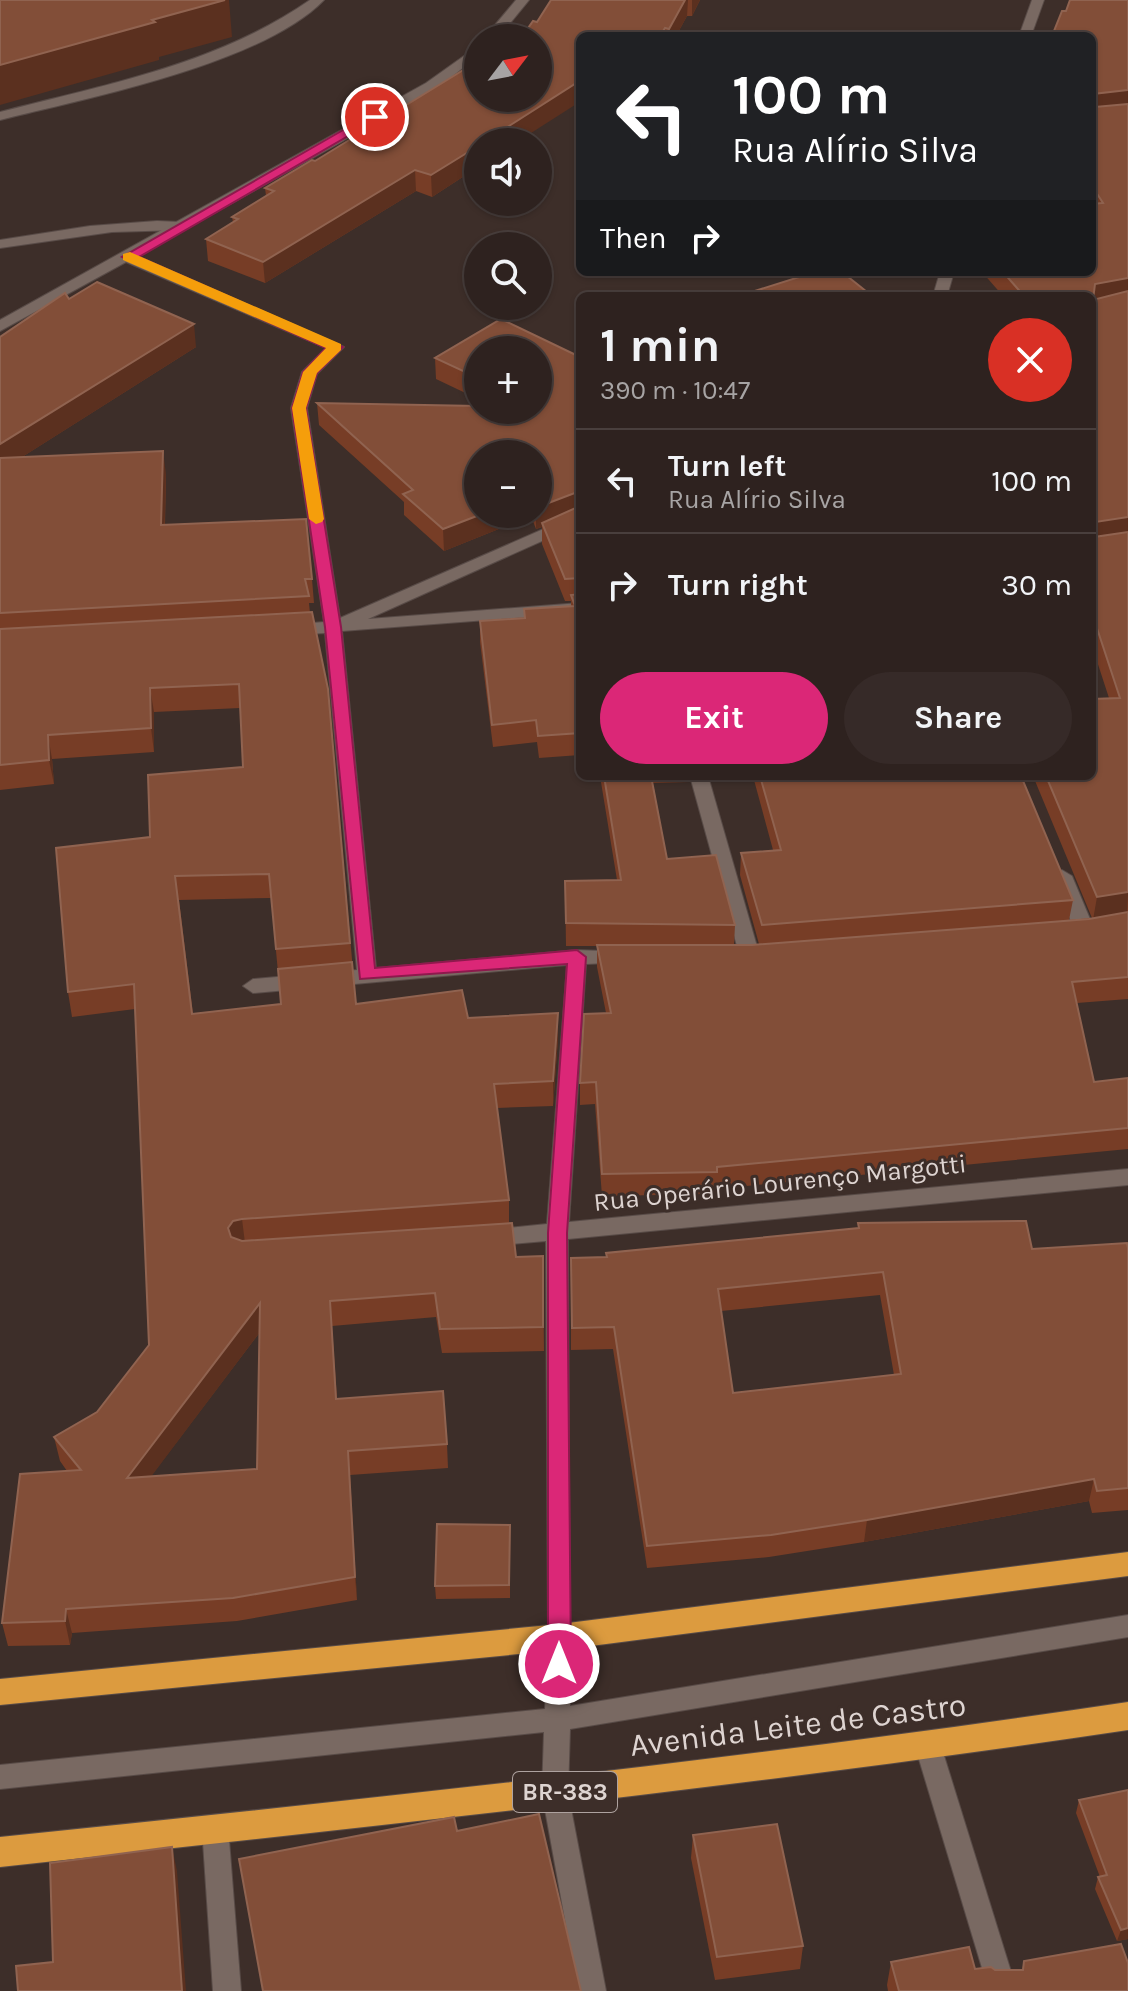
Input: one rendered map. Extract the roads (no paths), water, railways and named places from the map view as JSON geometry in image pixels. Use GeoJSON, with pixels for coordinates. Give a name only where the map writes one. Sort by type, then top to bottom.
{"type":"FeatureCollection","features":[{"type":"Feature","properties":{"kind":"highway"},"geometry":{"type":"LineString","coordinates":[[0,1692],[560,1637],[1128,1564]]}},
{"type":"Feature","properties":{"kind":"highway","name":"Avenida Leite de Castro"},"geometry":{"type":"LineString","coordinates":[[0,1852],[555,1793],[928,1746],[1128,1716]]}},
{"type":"Feature","properties":{"kind":"street"},"geometry":{"type":"LineString","coordinates":[[0,116],[201,61],[302,13],[318,0]]}},
{"type":"Feature","properties":{"kind":"street"},"geometry":{"type":"LineString","coordinates":[[503,24],[523,0]]}},
{"type":"Feature","properties":{"kind":"street"},"geometry":{"type":"LineString","coordinates":[[1026,32],[1038,0]]}},
{"type":"Feature","properties":{"kind":"street"},"geometry":{"type":"LineString","coordinates":[[0,326],[431,86],[464,61]]}},
{"type":"Feature","properties":{"kind":"street"},"geometry":{"type":"LineString","coordinates":[[0,244],[112,226],[180,226]]}},
{"type":"Feature","properties":{"kind":"street"},"geometry":{"type":"LineString","coordinates":[[128,257],[336,347],[310,372],[299,408],[333,627],[367,975]]}},
{"type":"Feature","properties":{"kind":"street"},"geometry":{"type":"LineString","coordinates":[[333,627],[576,520]]}},
{"type":"Feature","properties":{"kind":"street"},"geometry":{"type":"LineString","coordinates":[[269,631],[576,608]]}},
{"type":"Feature","properties":{"kind":"street"},"geometry":{"type":"LineString","coordinates":[[700,780],[750,957]]}},
{"type":"Feature","properties":{"kind":"street"},"geometry":{"type":"LineString","coordinates":[[1056,861],[1085,931]]}},
{"type":"Feature","properties":{"kind":"street"},"geometry":{"type":"LineString","coordinates":[[577,957],[557,1233],[560,1637],[555,1793],[592,1991]]}},
{"type":"Feature","properties":{"kind":"street"},"geometry":{"type":"LineString","coordinates":[[253,986],[577,957],[640,957]]}},
{"type":"Feature","properties":{"kind":"street","name":"Rua Operário Lourenço Margotti"},"geometry":{"type":"LineString","coordinates":[[464,1239],[557,1233],[1128,1177]]}},
{"type":"Feature","properties":{"kind":"street"},"geometry":{"type":"LineString","coordinates":[[0,1777],[559,1719],[1128,1626]]}},
{"type":"Feature","properties":{"kind":"street"},"geometry":{"type":"LineString","coordinates":[[928,1746],[1003,1991]]}},
{"type":"Feature","properties":{"kind":"street"},"geometry":{"type":"LineString","coordinates":[[215,1827],[227,1991]]}}]}
